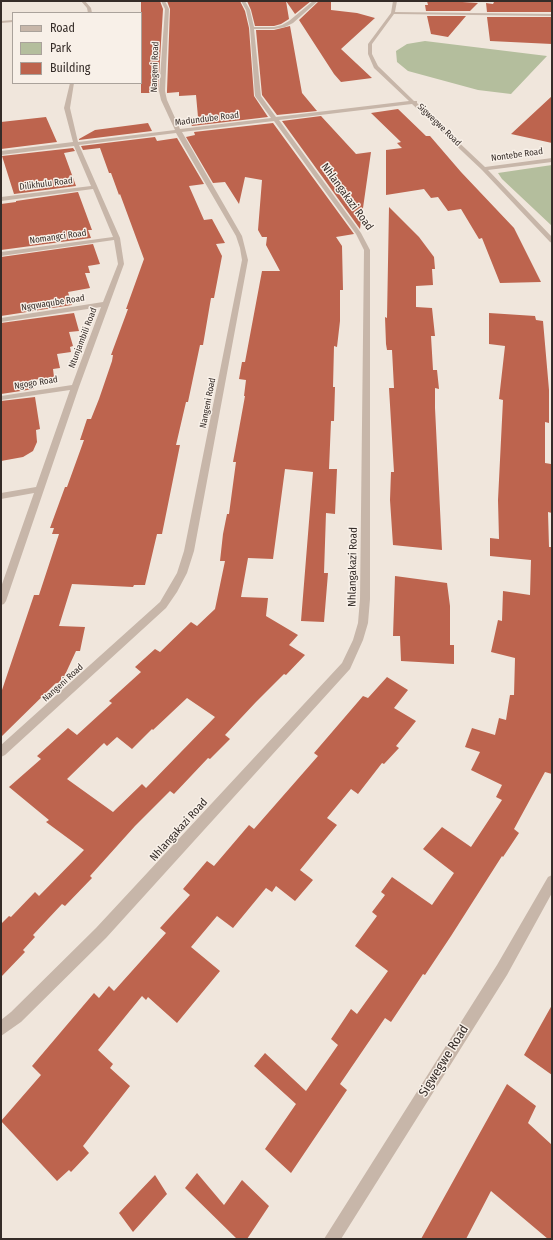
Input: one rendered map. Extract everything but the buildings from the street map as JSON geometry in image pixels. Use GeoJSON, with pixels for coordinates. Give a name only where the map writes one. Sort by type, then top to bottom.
{"type":"FeatureCollection","features":[{"type":"Feature","properties":{"kind":"street"},"geometry":{"type":"LineString","coordinates":[[82,1],[89,8],[90,12]]}},
{"type":"Feature","properties":{"kind":"street","name":"Nangeni Road"},"geometry":{"type":"LineString","coordinates":[[1,752],[163,605],[174,589],[182,573],[189,551],[245,260],[239,236],[178,131],[164,100],[162,91],[167,9],[163,1]]}},
{"type":"Feature","properties":{"kind":"street","name":"Nhlangakazi Road"},"geometry":{"type":"LineString","coordinates":[[1,1028],[16,1017],[106,928],[346,666],[358,640],[363,623],[365,599],[367,250],[359,234],[258,96],[252,28],[248,10],[243,1]]}},
{"type":"Feature","properties":{"kind":"street"},"geometry":{"type":"LineString","coordinates":[[252,28],[274,28],[283,26],[291,22],[316,1]]}},
{"type":"Feature","properties":{"kind":"street","name":"Sigwegwe Road"},"geometry":{"type":"LineString","coordinates":[[395,1],[393,13],[370,44],[370,54],[376,67],[415,102],[484,169],[552,241]]}},
{"type":"Feature","properties":{"kind":"street"},"geometry":{"type":"LineString","coordinates":[[393,13],[552,15]]}},
{"type":"Feature","properties":{"kind":"street"},"geometry":{"type":"LineString","coordinates":[[1,22],[12,21]]}},
{"type":"Feature","properties":{"kind":"street","name":"Ntunjambili Road"},"geometry":{"type":"LineString","coordinates":[[1,601],[75,387],[121,264],[117,238],[76,144],[67,108],[72,84]]}},
{"type":"Feature","properties":{"kind":"street","name":"Madundube Road"},"geometry":{"type":"LineString","coordinates":[[1,153],[415,102]]}},
{"type":"Feature","properties":{"kind":"street","name":"Nontebe Road"},"geometry":{"type":"LineString","coordinates":[[484,169],[552,160]]}},
{"type":"Feature","properties":{"kind":"street","name":"Dilikhulu Road"},"geometry":{"type":"LineString","coordinates":[[1,199],[94,187]]}},
{"type":"Feature","properties":{"kind":"street","name":"Nomangci Road"},"geometry":{"type":"LineString","coordinates":[[1,254],[117,238]]}},
{"type":"Feature","properties":{"kind":"street","name":"Ngqwaqube Road"},"geometry":{"type":"LineString","coordinates":[[1,320],[107,304]]}},
{"type":"Feature","properties":{"kind":"street","name":"Ngogo Road"},"geometry":{"type":"LineString","coordinates":[[1,398],[75,387]]}},
{"type":"Feature","properties":{"kind":"street"},"geometry":{"type":"LineString","coordinates":[[1,496],[39,489]]}},
{"type":"Feature","properties":{"kind":"street","name":"Sigwegwe Road"},"geometry":{"type":"LineString","coordinates":[[332,1239],[502,970],[552,881]]}},
{"type":"Feature","properties":{"kind":"green space"},"geometry":{"type":"Polygon","coordinates":[[[425,41],[547,56],[511,94],[478,90],[408,71],[397,62],[396,51],[407,44],[425,41]]]}},
{"type":"Feature","properties":{"kind":"green space"},"geometry":{"type":"Polygon","coordinates":[[[552,165],[552,226],[502,179],[498,173],[552,165]]]}}]}
